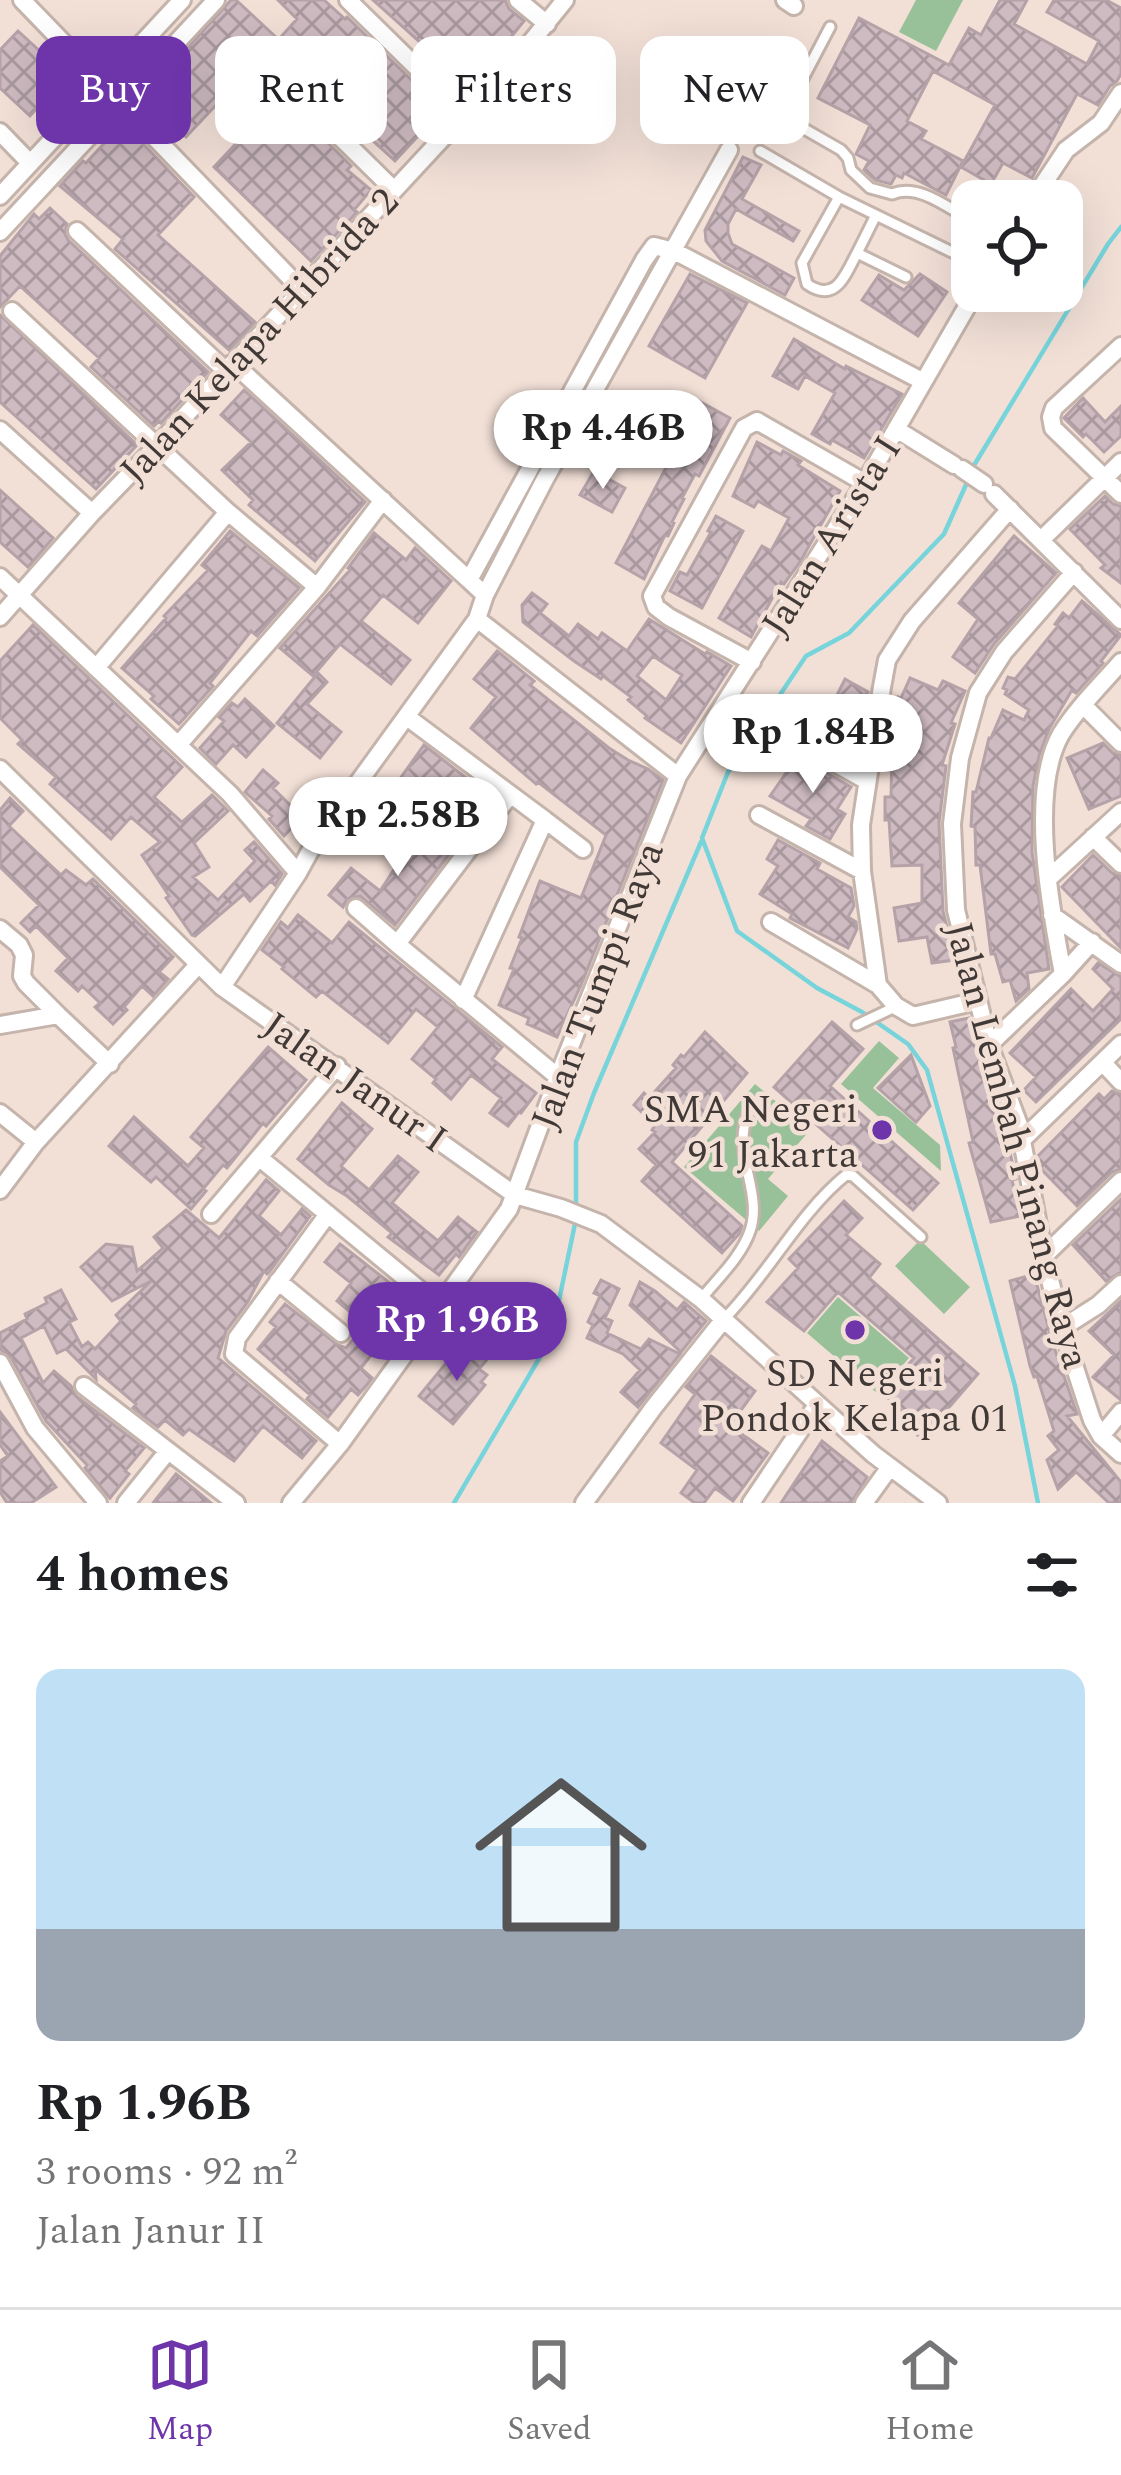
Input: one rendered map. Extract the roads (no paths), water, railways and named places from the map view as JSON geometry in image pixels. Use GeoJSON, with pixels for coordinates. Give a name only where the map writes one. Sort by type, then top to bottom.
{"type":"FeatureCollection","features":[{"type":"Feature","properties":{"kind":"street"},"geometry":{"type":"LineString","coordinates":[[22,0],[57,36]]}},
{"type":"Feature","properties":{"kind":"street"},"geometry":{"type":"LineString","coordinates":[[148,36],[182,0]]}},
{"type":"Feature","properties":{"kind":"street"},"geometry":{"type":"LineString","coordinates":[[182,36],[215,0]]}},
{"type":"Feature","properties":{"kind":"street"},"geometry":{"type":"LineString","coordinates":[[348,0],[411,61]]}},
{"type":"Feature","properties":{"kind":"street"},"geometry":{"type":"LineString","coordinates":[[518,0],[547,24]]}},
{"type":"Feature","properties":{"kind":"street","name":"Jalan Kelapa Hibrida 2"},"geometry":{"type":"LineString","coordinates":[[536,36],[565,0]]}},
{"type":"Feature","properties":{"kind":"street"},"geometry":{"type":"LineString","coordinates":[[1047,180],[1066,150],[1101,123],[1121,93]]}},
{"type":"Feature","properties":{"kind":"street"},"geometry":{"type":"LineString","coordinates":[[0,132],[30,164]]}},
{"type":"Feature","properties":{"kind":"street"},"geometry":{"type":"LineString","coordinates":[[0,196],[48,144]]}},
{"type":"Feature","properties":{"kind":"street"},"geometry":{"type":"LineString","coordinates":[[0,232],[82,144]]}},
{"type":"Feature","properties":{"kind":"street"},"geometry":{"type":"LineString","coordinates":[[163,144],[302,289]]}},
{"type":"Feature","properties":{"kind":"street"},"geometry":{"type":"LineString","coordinates":[[347,144],[393,189]]}},
{"type":"Feature","properties":{"kind":"street","name":"Jalan Kelapa Hibrida 2"},"geometry":{"type":"LineString","coordinates":[[0,617],[435,144]]}},
{"type":"Feature","properties":{"kind":"street"},"geometry":{"type":"LineString","coordinates":[[222,987],[315,842],[477,619],[484,595],[545,479],[729,150]]}},
{"type":"Feature","properties":{"kind":"street"},"geometry":{"type":"LineString","coordinates":[[77,231],[484,595]]}},
{"type":"Feature","properties":{"kind":"street"},"geometry":{"type":"LineString","coordinates":[[469,580],[654,246],[674,251],[922,381]]}},
{"type":"Feature","properties":{"kind":"street"},"geometry":{"type":"LineString","coordinates":[[12,311],[228,512],[317,587]]}},
{"type":"Feature","properties":{"kind":"street","name":"Jalan Arista I"},"geometry":{"type":"LineString","coordinates":[[678,776],[865,483],[963,312]]}},
{"type":"Feature","properties":{"kind":"street"},"geometry":{"type":"LineString","coordinates":[[1121,346],[1054,408],[1051,417],[1053,428],[1121,494]]}},
{"type":"Feature","properties":{"kind":"street"},"geometry":{"type":"LineString","coordinates":[[752,662],[656,608],[652,596],[744,428],[758,422],[865,483]]}},
{"type":"Feature","properties":{"kind":"street"},"geometry":{"type":"LineString","coordinates":[[896,429],[989,489],[1121,620]]}},
{"type":"Feature","properties":{"kind":"street"},"geometry":{"type":"LineString","coordinates":[[0,430],[92,513]]}},
{"type":"Feature","properties":{"kind":"street"},"geometry":{"type":"LineString","coordinates":[[1041,540],[1121,461]]}},
{"type":"Feature","properties":{"kind":"street"},"geometry":{"type":"LineString","coordinates":[[179,745],[317,587],[383,500]]}},
{"type":"Feature","properties":{"kind":"street"},"geometry":{"type":"LineString","coordinates":[[976,1000],[913,1016],[889,1010],[878,985],[862,871],[861,826],[887,660],[926,603],[1010,509]]}},
{"type":"Feature","properties":{"kind":"street"},"geometry":{"type":"LineString","coordinates":[[96,668],[228,512]]}},
{"type":"Feature","properties":{"kind":"street","name":"Jalan Lembah Pinang Raya"},"geometry":{"type":"LineString","coordinates":[[1074,572],[1004,652],[978,693],[960,758],[952,824],[956,910],[989,1045],[1023,1139],[1062,1328],[1092,1420],[1121,1454]]}},
{"type":"Feature","properties":{"kind":"street"},"geometry":{"type":"LineString","coordinates":[[0,577],[230,794],[298,873]]}},
{"type":"Feature","properties":{"kind":"street"},"geometry":{"type":"LineString","coordinates":[[477,619],[678,776]]}},
{"type":"Feature","properties":{"kind":"street"},"geometry":{"type":"LineString","coordinates":[[1063,974],[1048,879],[1044,786],[1060,736],[1121,662]]}},
{"type":"Feature","properties":{"kind":"street"},"geometry":{"type":"LineString","coordinates":[[1083,705],[1121,742]]}},
{"type":"Feature","properties":{"kind":"street"},"geometry":{"type":"LineString","coordinates":[[407,717],[583,849]]}},
{"type":"Feature","properties":{"kind":"street"},"geometry":{"type":"LineString","coordinates":[[808,748],[867,781]]}},
{"type":"Feature","properties":{"kind":"street","name":"Jalan Janur I"},"geometry":{"type":"LineString","coordinates":[[0,769],[222,987],[515,1195]]}},
{"type":"Feature","properties":{"kind":"street","name":"Jalan Tumpi Raya"},"geometry":{"type":"LineString","coordinates":[[291,1503],[340,1444],[509,1209],[678,776]]}},
{"type":"Feature","properties":{"kind":"street"},"geometry":{"type":"LineString","coordinates":[[397,944],[510,795]]}},
{"type":"Feature","properties":{"kind":"street"},"geometry":{"type":"LineString","coordinates":[[1048,879],[1121,812]]}},
{"type":"Feature","properties":{"kind":"street"},"geometry":{"type":"LineString","coordinates":[[760,815],[862,871]]}},
{"type":"Feature","properties":{"kind":"street"},"geometry":{"type":"LineString","coordinates":[[463,1000],[545,820]]}},
{"type":"Feature","properties":{"kind":"street"},"geometry":{"type":"LineString","coordinates":[[1093,837],[1121,864]]}},
{"type":"Feature","properties":{"kind":"street"},"geometry":{"type":"LineString","coordinates":[[356,908],[558,1078]]}},
{"type":"Feature","properties":{"kind":"street"},"geometry":{"type":"LineString","coordinates":[[1052,916],[1121,964]]}},
{"type":"Feature","properties":{"kind":"street"},"geometry":{"type":"LineString","coordinates":[[770,922],[878,985]]}},
{"type":"Feature","properties":{"kind":"street"},"geometry":{"type":"LineString","coordinates":[[0,929],[19,945],[26,983],[110,1064]]}},
{"type":"Feature","properties":{"kind":"street"},"geometry":{"type":"LineString","coordinates":[[989,1045],[1092,942]]}},
{"type":"Feature","properties":{"kind":"street"},"geometry":{"type":"LineString","coordinates":[[0,1190],[36,1142],[198,965]]}},
{"type":"Feature","properties":{"kind":"street"},"geometry":{"type":"LineString","coordinates":[[0,1025],[58,1015]]}},
{"type":"Feature","properties":{"kind":"street"},"geometry":{"type":"LineString","coordinates":[[1023,1139],[1121,1044]]}},
{"type":"Feature","properties":{"kind":"street"},"geometry":{"type":"LineString","coordinates":[[1103,1063],[1121,1082]]}},
{"type":"Feature","properties":{"kind":"street"},"geometry":{"type":"LineString","coordinates":[[211,1214],[337,1066]]}},
{"type":"Feature","properties":{"kind":"street"},"geometry":{"type":"LineString","coordinates":[[0,1113],[36,1142]]}},
{"type":"Feature","properties":{"kind":"street"},"geometry":{"type":"LineString","coordinates":[[260,1159],[438,1305]]}},
{"type":"Feature","properties":{"kind":"street"},"geometry":{"type":"LineString","coordinates":[[1044,1256],[1121,1181]]}},
{"type":"Feature","properties":{"kind":"street"},"geometry":{"type":"LineString","coordinates":[[515,1195],[601,1224],[701,1299],[817,1405],[938,1503]]}},
{"type":"Feature","properties":{"kind":"street"},"geometry":{"type":"LineString","coordinates":[[328,1214],[237,1339],[234,1354],[340,1444]]}},
{"type":"Feature","properties":{"kind":"street"},"geometry":{"type":"LineString","coordinates":[[278,1281],[340,1333]]}},
{"type":"Feature","properties":{"kind":"street"},"geometry":{"type":"LineString","coordinates":[[1062,1328],[1121,1283]]}},
{"type":"Feature","properties":{"kind":"street"},"geometry":{"type":"LineString","coordinates":[[584,1503],[724,1319]]}},
{"type":"Feature","properties":{"kind":"street"},"geometry":{"type":"LineString","coordinates":[[0,1364],[34,1427],[98,1503]]}},
{"type":"Feature","properties":{"kind":"street"},"geometry":{"type":"LineString","coordinates":[[84,1386],[236,1503]]}},
{"type":"Feature","properties":{"kind":"street"},"geometry":{"type":"LineString","coordinates":[[751,1503],[817,1405]]}},
{"type":"Feature","properties":{"kind":"street"},"geometry":{"type":"LineString","coordinates":[[1101,1436],[1121,1412]]}},
{"type":"Feature","properties":{"kind":"street"},"geometry":{"type":"LineString","coordinates":[[126,1503],[168,1451]]}},
{"type":"Feature","properties":{"kind":"street"},"geometry":{"type":"LineString","coordinates":[[863,1503],[890,1467]]}},
{"type":"Feature","properties":{"kind":"lane"},"geometry":{"type":"LineString","coordinates":[[830,27],[786,111],[787,119],[841,150],[851,170],[870,188],[892,194],[910,189],[951,210]]}},
{"type":"Feature","properties":{"kind":"lane"},"geometry":{"type":"LineString","coordinates":[[760,151],[839,197],[951,252]]}},
{"type":"Feature","properties":{"kind":"lane"},"geometry":{"type":"LineString","coordinates":[[839,197],[802,263],[807,284],[814,290],[839,286],[876,215]]}},
{"type":"Feature","properties":{"kind":"lane"},"geometry":{"type":"LineString","coordinates":[[857,253],[906,277]]}},
{"type":"Feature","properties":{"kind":"lane"},"geometry":{"type":"LineString","coordinates":[[857,1025],[889,1010]]}},
{"type":"Feature","properties":{"kind":"lane"},"geometry":{"type":"LineString","coordinates":[[701,1299],[742,1249],[752,1227],[754,1209],[743,1140],[753,1102]]}},
{"type":"Feature","properties":{"kind":"lane"},"geometry":{"type":"LineString","coordinates":[[724,1319],[846,1175],[853,1176],[921,1238]]}},
{"type":"Feature","properties":{"kind":"waterway"},"geometry":{"type":"LineString","coordinates":[[973,467],[1121,227]]}},
{"type":"Feature","properties":{"kind":"waterway"},"geometry":{"type":"LineString","coordinates":[[969,478],[944,534],[849,633],[806,656],[728,772],[702,838],[737,931],[908,1044],[927,1070],[1015,1386],[1038,1503]]}},
{"type":"Feature","properties":{"kind":"waterway"},"geometry":{"type":"LineString","coordinates":[[576,1208],[576,1142],[701,842]]}},
{"type":"Feature","properties":{"kind":"waterway"},"geometry":{"type":"LineString","coordinates":[[454,1503],[540,1357],[557,1310],[576,1219]]}},
{"type":"Feature","properties":{"kind":"place","name":"SMA Negeri 91 Jakarta"},"geometry":{"type":"Point","coordinates":[882,1130]}},
{"type":"Feature","properties":{"kind":"place","name":"SD Negeri Pondok Kelapa 01"},"geometry":{"type":"Point","coordinates":[855,1330]}}]}
